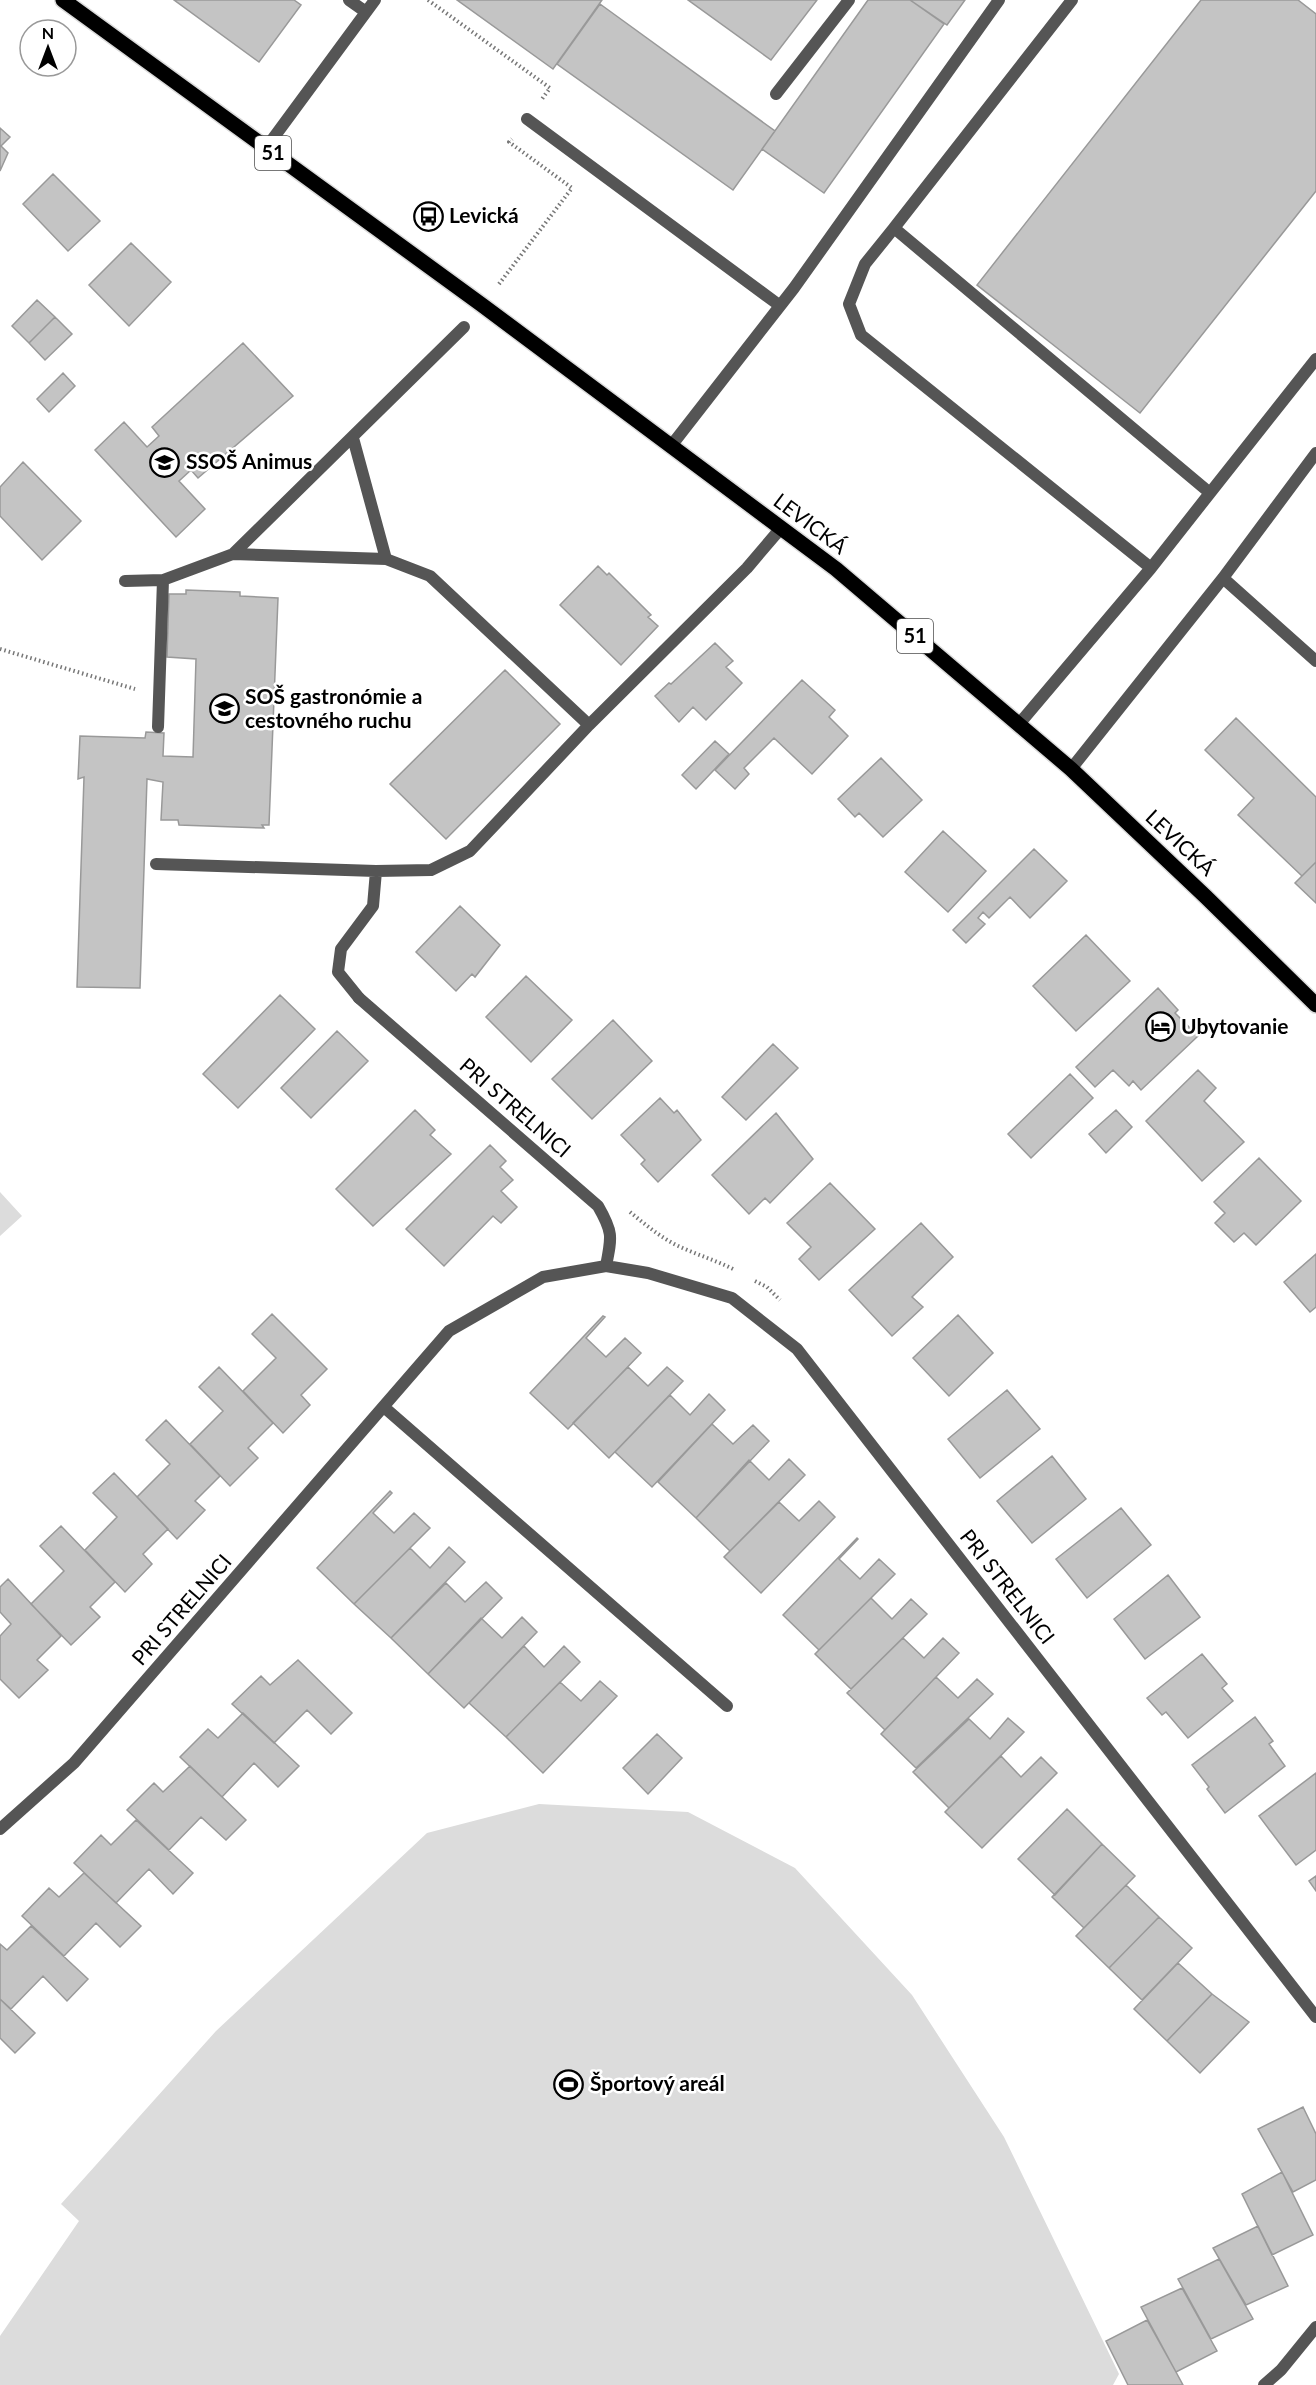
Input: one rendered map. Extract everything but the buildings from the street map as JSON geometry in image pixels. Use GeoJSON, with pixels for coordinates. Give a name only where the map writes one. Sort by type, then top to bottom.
{"type":"FeatureCollection","features":[{"type":"Feature","properties":{"kind":"main road","name":"LEVICKÁ"},"geometry":{"type":"LineString","coordinates":[[63,0],[266,147],[836,570],[1071,769],[1315,1001]]}},
{"type":"Feature","properties":{"kind":"street"},"geometry":{"type":"LineString","coordinates":[[349,0],[366,12]]}},
{"type":"Feature","properties":{"kind":"street"},"geometry":{"type":"LineString","coordinates":[[266,147],[375,0]]}},
{"type":"Feature","properties":{"kind":"street"},"geometry":{"type":"LineString","coordinates":[[776,94],[849,0]]}},
{"type":"Feature","properties":{"kind":"street"},"geometry":{"type":"LineString","coordinates":[[671,446],[794,288],[999,0]]}},
{"type":"Feature","properties":{"kind":"street"},"geometry":{"type":"LineString","coordinates":[[1072,0],[865,264],[849,304],[861,335],[1151,568]]}},
{"type":"Feature","properties":{"kind":"street"},"geometry":{"type":"LineString","coordinates":[[527,119],[779,305]]}},
{"type":"Feature","properties":{"kind":"street"},"geometry":{"type":"LineString","coordinates":[[894,228],[1210,493]]}},
{"type":"Feature","properties":{"kind":"street"},"geometry":{"type":"LineString","coordinates":[[233,554],[464,327]]}},
{"type":"Feature","properties":{"kind":"street"},"geometry":{"type":"LineString","coordinates":[[1019,724],[1151,568],[1316,359]]}},
{"type":"Feature","properties":{"kind":"street"},"geometry":{"type":"LineString","coordinates":[[352,438],[386,559]]}},
{"type":"Feature","properties":{"kind":"street"},"geometry":{"type":"LineString","coordinates":[[1071,769],[1223,578],[1316,453]]}},
{"type":"Feature","properties":{"kind":"street"},"geometry":{"type":"LineString","coordinates":[[156,864],[376,871],[431,870],[470,850],[589,725],[747,568],[781,528]]}},
{"type":"Feature","properties":{"kind":"street"},"geometry":{"type":"LineString","coordinates":[[125,581],[163,580],[233,554],[386,559],[430,576],[589,725]]}},
{"type":"Feature","properties":{"kind":"street"},"geometry":{"type":"LineString","coordinates":[[1223,578],[1316,661]]}},
{"type":"Feature","properties":{"kind":"street"},"geometry":{"type":"LineString","coordinates":[[158,727],[163,580]]}},
{"type":"Feature","properties":{"kind":"street","name":"PRI STRELNICI"},"geometry":{"type":"LineString","coordinates":[[376,871],[373,906],[341,949],[338,972],[359,998],[598,1206],[610,1227],[611,1242],[606,1266]]}},
{"type":"Feature","properties":{"kind":"street","name":"PRI STRELNICI"},"geometry":{"type":"LineString","coordinates":[[0,1829],[63,1775],[385,1408],[449,1331],[543,1277],[606,1266],[648,1273],[732,1298],[797,1349],[1316,2017]]}},
{"type":"Feature","properties":{"kind":"street"},"geometry":{"type":"LineString","coordinates":[[385,1408],[727,1706]]}},
{"type":"Feature","properties":{"kind":"street"},"geometry":{"type":"LineString","coordinates":[[1264,2385],[1281,2370],[1316,2327]]}},
{"type":"Feature","properties":{"kind":"path"},"geometry":{"type":"LineString","coordinates":[[0,649],[159,696]]}},
{"type":"Feature","properties":{"kind":"shaded area"},"geometry":{"type":"Polygon","coordinates":[[[0,1192],[22,1216],[0,1236],[0,1192]]]}},
{"type":"Feature","properties":{"kind":"shaded area","name":"Športový areál"},"geometry":{"type":"Polygon","coordinates":[[[539,1804],[688,1812],[795,1868],[912,1995],[1004,2137],[1119,2374],[1113,2385],[0,2385],[0,2336],[79,2221],[61,2204],[216,2031],[427,1833],[539,1804]]]}},
{"type":"Feature","properties":{"kind":"place","name":"Levická"},"geometry":{"type":"Point","coordinates":[428,216]}},
{"type":"Feature","properties":{"kind":"place","name":"SSOŠ Animus"},"geometry":{"type":"Point","coordinates":[165,462]}},
{"type":"Feature","properties":{"kind":"place","name":"SOŠ gastronómie a cestovného ruchu"},"geometry":{"type":"Point","coordinates":[224,709]}},
{"type":"Feature","properties":{"kind":"place","name":"Ubytovanie"},"geometry":{"type":"Point","coordinates":[1160,1027]}},
{"type":"Feature","properties":{"kind":"place","name":"Športový areál"},"geometry":{"type":"Point","coordinates":[569,2084]}}]}
